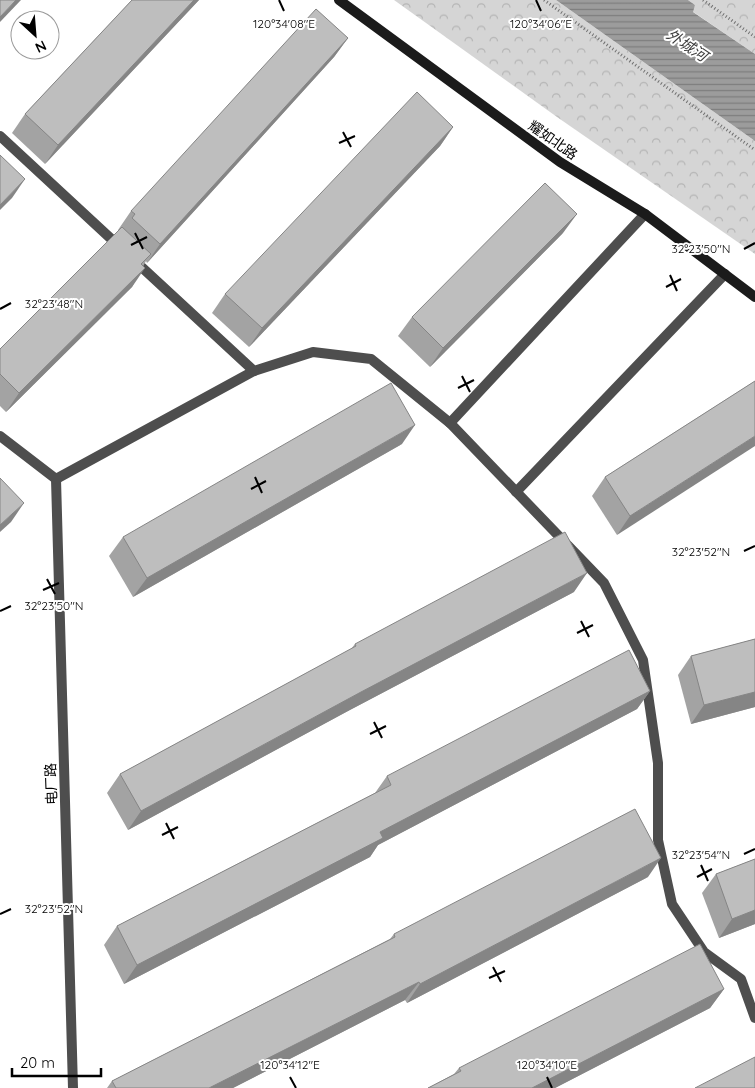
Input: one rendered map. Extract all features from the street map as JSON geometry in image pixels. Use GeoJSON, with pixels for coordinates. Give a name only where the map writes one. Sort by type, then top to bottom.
{"type":"FeatureCollection","features":[{"type":"Feature","properties":{"kind":"street","name":"耀如北路"},"geometry":{"type":"LineString","coordinates":[[339,0],[560,162],[645,214],[755,297]]}},
{"type":"Feature","properties":{"kind":"street"},"geometry":{"type":"LineString","coordinates":[[0,136],[254,371]]}},
{"type":"Feature","properties":{"kind":"street"},"geometry":{"type":"LineString","coordinates":[[450,423],[645,214]]}},
{"type":"Feature","properties":{"kind":"street"},"geometry":{"type":"LineString","coordinates":[[516,492],[725,274]]}},
{"type":"Feature","properties":{"kind":"street"},"geometry":{"type":"LineString","coordinates":[[0,436],[56,480],[254,371],[313,352],[371,359],[450,423],[604,583],[643,660],[658,763],[658,840],[672,904],[704,952],[741,979],[755,1018]]}},
{"type":"Feature","properties":{"kind":"street","name":"电厂路"},"geometry":{"type":"LineString","coordinates":[[56,480],[73,1088]]}},
{"type":"Feature","properties":{"kind":"path"},"geometry":{"type":"LineString","coordinates":[[544,0],[755,150]]}},
{"type":"Feature","properties":{"kind":"path"},"geometry":{"type":"LineString","coordinates":[[703,0],[755,38]]}},
{"type":"Feature","properties":{"kind":"green space"},"geometry":{"type":"Polygon","coordinates":[[[394,0],[556,0],[755,141],[755,254],[557,117],[394,0]]]}},
{"type":"Feature","properties":{"kind":"green space"},"geometry":{"type":"Polygon","coordinates":[[[688,0],[755,0],[755,54],[692,11],[695,5],[688,0]]]}},
{"type":"Feature","properties":{"kind":"water","name":"外城河"},"geometry":{"type":"Polygon","coordinates":[[[556,0],[688,0],[695,5],[693,12],[755,54],[755,141],[556,0]]]}},
{"type":"Feature","properties":{"kind":"building"},"geometry":{"type":"Polygon","coordinates":[[[0,0],[16,0],[0,17],[0,0]]]}},
{"type":"Feature","properties":{"kind":"building"},"geometry":{"type":"Polygon","coordinates":[[[132,0],[194,0],[58,145],[25,114],[132,0]]]}},
{"type":"Feature","properties":{"kind":"building"},"geometry":{"type":"Polygon","coordinates":[[[316,9],[348,38],[160,244],[132,218],[135,214],[131,211],[316,9]]]}},
{"type":"Feature","properties":{"kind":"building"},"geometry":{"type":"Polygon","coordinates":[[[417,92],[453,127],[262,328],[225,294],[417,92]]]}},
{"type":"Feature","properties":{"kind":"building"},"geometry":{"type":"Polygon","coordinates":[[[0,155],[25,179],[0,205],[0,155]]]}},
{"type":"Feature","properties":{"kind":"building"},"geometry":{"type":"Polygon","coordinates":[[[545,183],[577,214],[443,348],[412,317],[545,183]]]}},
{"type":"Feature","properties":{"kind":"building"},"geometry":{"type":"Polygon","coordinates":[[[122,227],[151,254],[141,264],[145,268],[19,393],[0,374],[0,349],[122,227]]]}},
{"type":"Feature","properties":{"kind":"building"},"geometry":{"type":"Polygon","coordinates":[[[755,381],[755,436],[630,516],[605,477],[755,381]]]}},
{"type":"Feature","properties":{"kind":"building"},"geometry":{"type":"Polygon","coordinates":[[[391,383],[415,425],[147,578],[123,537],[391,383]]]}},
{"type":"Feature","properties":{"kind":"building"},"geometry":{"type":"Polygon","coordinates":[[[0,478],[24,503],[0,525],[0,478]]]}},
{"type":"Feature","properties":{"kind":"building"},"geometry":{"type":"Polygon","coordinates":[[[565,532],[587,573],[141,811],[120,774],[356,646],[355,644],[565,532]]]}},
{"type":"Feature","properties":{"kind":"building"},"geometry":{"type":"Polygon","coordinates":[[[755,639],[755,692],[704,705],[691,656],[755,639]]]}},
{"type":"Feature","properties":{"kind":"building"},"geometry":{"type":"Polygon","coordinates":[[[629,650],[650,691],[380,832],[383,838],[137,965],[117,926],[391,785],[387,776],[629,650]]]}},
{"type":"Feature","properties":{"kind":"building"},"geometry":{"type":"Polygon","coordinates":[[[635,809],[661,858],[420,984],[419,982],[209,1088],[116,1088],[112,1081],[395,937],[394,934],[635,809]]]}},
{"type":"Feature","properties":{"kind":"building"},"geometry":{"type":"Polygon","coordinates":[[[755,859],[755,910],[732,919],[716,874],[755,859]]]}},
{"type":"Feature","properties":{"kind":"building"},"geometry":{"type":"Polygon","coordinates":[[[700,944],[724,989],[532,1088],[428,1088],[461,1071],[459,1068],[700,944]]]}},
{"type":"Feature","properties":{"kind":"building"},"geometry":{"type":"Polygon","coordinates":[[[755,1057],[755,1088],[695,1088],[755,1057]]]}}]}
